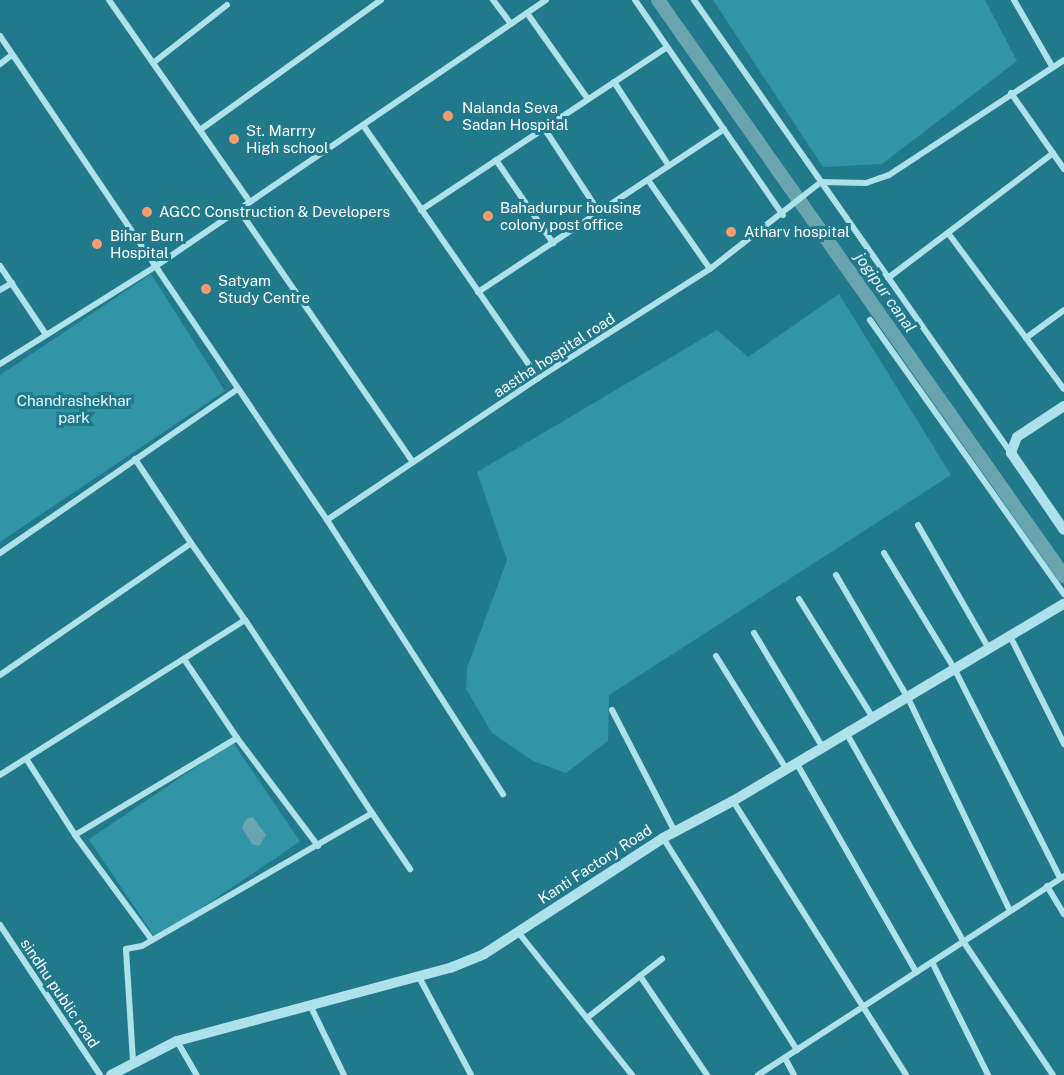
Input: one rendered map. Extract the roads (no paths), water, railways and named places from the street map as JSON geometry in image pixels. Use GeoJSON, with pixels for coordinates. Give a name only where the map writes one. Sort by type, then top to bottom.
{"type":"FeatureCollection","features":[{"type":"Feature","properties":{"kind":"street"},"geometry":{"type":"LineString","coordinates":[[109,0],[250,202]]}},
{"type":"Feature","properties":{"kind":"street"},"geometry":{"type":"LineString","coordinates":[[200,130],[381,0]]}},
{"type":"Feature","properties":{"kind":"street"},"geometry":{"type":"LineString","coordinates":[[493,0],[511,24]]}},
{"type":"Feature","properties":{"kind":"street"},"geometry":{"type":"LineString","coordinates":[[0,364],[45,333],[156,266],[546,0]]}},
{"type":"Feature","properties":{"kind":"street"},"geometry":{"type":"LineString","coordinates":[[635,0],[783,214]]}},
{"type":"Feature","properties":{"kind":"street"},"geometry":{"type":"LineString","coordinates":[[694,0],[1064,530]]}},
{"type":"Feature","properties":{"kind":"street"},"geometry":{"type":"LineString","coordinates":[[1014,0],[1052,66]]}},
{"type":"Feature","properties":{"kind":"street"},"geometry":{"type":"LineString","coordinates":[[153,63],[227,5]]}},
{"type":"Feature","properties":{"kind":"street"},"geometry":{"type":"LineString","coordinates":[[527,13],[588,99]]}},
{"type":"Feature","properties":{"kind":"street"},"geometry":{"type":"LineString","coordinates":[[0,36],[327,520],[503,794]]}},
{"type":"Feature","properties":{"kind":"street"},"geometry":{"type":"LineString","coordinates":[[422,210],[667,47]]}},
{"type":"Feature","properties":{"kind":"street"},"geometry":{"type":"LineString","coordinates":[[0,64],[12,55]]}},
{"type":"Feature","properties":{"kind":"street"},"geometry":{"type":"LineString","coordinates":[[821,182],[866,183],[889,176],[1064,60]]}},
{"type":"Feature","properties":{"kind":"street"},"geometry":{"type":"LineString","coordinates":[[614,82],[669,166]]}},
{"type":"Feature","properties":{"kind":"street"},"geometry":{"type":"LineString","coordinates":[[1011,93],[1064,169]]}},
{"type":"Feature","properties":{"kind":"street"},"geometry":{"type":"LineString","coordinates":[[363,125],[538,378]]}},
{"type":"Feature","properties":{"kind":"street"},"geometry":{"type":"LineString","coordinates":[[544,128],[599,212]]}},
{"type":"Feature","properties":{"kind":"street"},"geometry":{"type":"LineString","coordinates":[[478,292],[724,129]]}},
{"type":"Feature","properties":{"kind":"street"},"geometry":{"type":"LineString","coordinates":[[888,278],[1053,153]]}},
{"type":"Feature","properties":{"kind":"street"},"geometry":{"type":"LineString","coordinates":[[496,160],[553,243]]}},
{"type":"Feature","properties":{"kind":"street"},"geometry":{"type":"LineString","coordinates":[[648,180],[710,269]]}},
{"type":"Feature","properties":{"kind":"street","name":"aastha hospital road"},"geometry":{"type":"LineString","coordinates":[[327,520],[538,378],[710,269],[821,182]]}},
{"type":"Feature","properties":{"kind":"street"},"geometry":{"type":"LineString","coordinates":[[239,210],[413,462]]}},
{"type":"Feature","properties":{"kind":"street"},"geometry":{"type":"LineString","coordinates":[[948,233],[1064,389]]}},
{"type":"Feature","properties":{"kind":"street"},"geometry":{"type":"LineString","coordinates":[[0,266],[45,333]]}},
{"type":"Feature","properties":{"kind":"street"},"geometry":{"type":"LineString","coordinates":[[0,290],[12,283]]}},
{"type":"Feature","properties":{"kind":"street"},"geometry":{"type":"LineString","coordinates":[[1026,338],[1064,310]]}},
{"type":"Feature","properties":{"kind":"street"},"geometry":{"type":"LineString","coordinates":[[870,320],[1064,594]]}},
{"type":"Feature","properties":{"kind":"street"},"geometry":{"type":"LineString","coordinates":[[0,553],[238,389]]}},
{"type":"Feature","properties":{"kind":"street"},"geometry":{"type":"LineString","coordinates":[[1011,453],[1017,437],[1064,406]]}},
{"type":"Feature","properties":{"kind":"street"},"geometry":{"type":"LineString","coordinates":[[135,459],[410,868]]}},
{"type":"Feature","properties":{"kind":"street"},"geometry":{"type":"LineString","coordinates":[[918,525],[990,650]]}},
{"type":"Feature","properties":{"kind":"street"},"geometry":{"type":"LineString","coordinates":[[0,675],[191,543]]}},
{"type":"Feature","properties":{"kind":"street"},"geometry":{"type":"LineString","coordinates":[[758,1075],[1009,909],[1062,877],[955,670],[884,553]]}},
{"type":"Feature","properties":{"kind":"street"},"geometry":{"type":"LineString","coordinates":[[836,575],[908,698],[1009,909]]}},
{"type":"Feature","properties":{"kind":"street"},"geometry":{"type":"LineString","coordinates":[[799,599],[873,718]]}},
{"type":"Feature","properties":{"kind":"street","name":"Kanti Factory Road"},"geometry":{"type":"LineString","coordinates":[[111,1075],[133,1061],[177,1041],[419,977],[484,954],[663,838],[787,770],[1011,638],[1064,604]]}},
{"type":"Feature","properties":{"kind":"street"},"geometry":{"type":"LineString","coordinates":[[0,775],[245,620]]}},
{"type":"Feature","properties":{"kind":"street"},"geometry":{"type":"LineString","coordinates":[[754,633],[823,748]]}},
{"type":"Feature","properties":{"kind":"street"},"geometry":{"type":"LineString","coordinates":[[1011,638],[1064,744]]}},
{"type":"Feature","properties":{"kind":"street"},"geometry":{"type":"LineString","coordinates":[[716,656],[787,770]]}},
{"type":"Feature","properties":{"kind":"street"},"geometry":{"type":"LineString","coordinates":[[184,659],[237,738],[318,846]]}},
{"type":"Feature","properties":{"kind":"street"},"geometry":{"type":"LineString","coordinates":[[612,710],[675,832]]}},
{"type":"Feature","properties":{"kind":"street"},"geometry":{"type":"LineString","coordinates":[[847,734],[963,941],[1053,1075]]}},
{"type":"Feature","properties":{"kind":"street"},"geometry":{"type":"LineString","coordinates":[[75,835],[237,738]]}},
{"type":"Feature","properties":{"kind":"street"},"geometry":{"type":"LineString","coordinates":[[27,760],[75,835],[152,940]]}},
{"type":"Feature","properties":{"kind":"street"},"geometry":{"type":"LineString","coordinates":[[797,764],[916,972]]}},
{"type":"Feature","properties":{"kind":"street"},"geometry":{"type":"LineString","coordinates":[[733,801],[906,1075]]}},
{"type":"Feature","properties":{"kind":"street"},"geometry":{"type":"LineString","coordinates":[[133,1061],[126,948],[152,940],[372,813]]}},
{"type":"Feature","properties":{"kind":"street"},"geometry":{"type":"LineString","coordinates":[[663,838],[797,1050]]}},
{"type":"Feature","properties":{"kind":"street"},"geometry":{"type":"LineString","coordinates":[[1047,886],[1064,914]]}},
{"type":"Feature","properties":{"kind":"street","name":"sindhu public road"},"geometry":{"type":"LineString","coordinates":[[0,925],[100,1075]]}},
{"type":"Feature","properties":{"kind":"street"},"geometry":{"type":"LineString","coordinates":[[518,932],[632,1075]]}},
{"type":"Feature","properties":{"kind":"street"},"geometry":{"type":"LineString","coordinates":[[587,1018],[662,959]]}},
{"type":"Feature","properties":{"kind":"street"},"geometry":{"type":"LineString","coordinates":[[932,962],[973,1052],[988,1075]]}},
{"type":"Feature","properties":{"kind":"street"},"geometry":{"type":"LineString","coordinates":[[640,976],[707,1075]]}},
{"type":"Feature","properties":{"kind":"street"},"geometry":{"type":"LineString","coordinates":[[419,977],[471,1075]]}},
{"type":"Feature","properties":{"kind":"street"},"geometry":{"type":"LineString","coordinates":[[310,1005],[344,1075]]}},
{"type":"Feature","properties":{"kind":"street"},"geometry":{"type":"LineString","coordinates":[[177,1041],[197,1075]]}},
{"type":"Feature","properties":{"kind":"street"},"geometry":{"type":"LineString","coordinates":[[785,1058],[794,1075]]}},
{"type":"Feature","properties":{"kind":"waterway","name":"jogipur canal"},"geometry":{"type":"LineString","coordinates":[[658,0],[1064,576]]}},
{"type":"Feature","properties":{"kind":"place","name":"Nalanda Seva Sadan Hospital"},"geometry":{"type":"Point","coordinates":[448,116]}},
{"type":"Feature","properties":{"kind":"place","name":"St. Marrry High school"},"geometry":{"type":"Point","coordinates":[234,139]}},
{"type":"Feature","properties":{"kind":"place","name":"AGCC Construction & Developers"},"geometry":{"type":"Point","coordinates":[147,212]}},
{"type":"Feature","properties":{"kind":"place","name":"Bahadurpur housing colony post office"},"geometry":{"type":"Point","coordinates":[488,216]}},
{"type":"Feature","properties":{"kind":"place","name":"Atharv hospital"},"geometry":{"type":"Point","coordinates":[731,232]}},
{"type":"Feature","properties":{"kind":"place","name":"Bihar Burn Hospital"},"geometry":{"type":"Point","coordinates":[97,244]}},
{"type":"Feature","properties":{"kind":"place","name":"Satyam Study Centre"},"geometry":{"type":"Point","coordinates":[206,289]}},
{"type":"Feature","properties":{"kind":"park label","name":"Chandrashekhar park"},"geometry":{"type":"Point","coordinates":[74,408]}}]}
